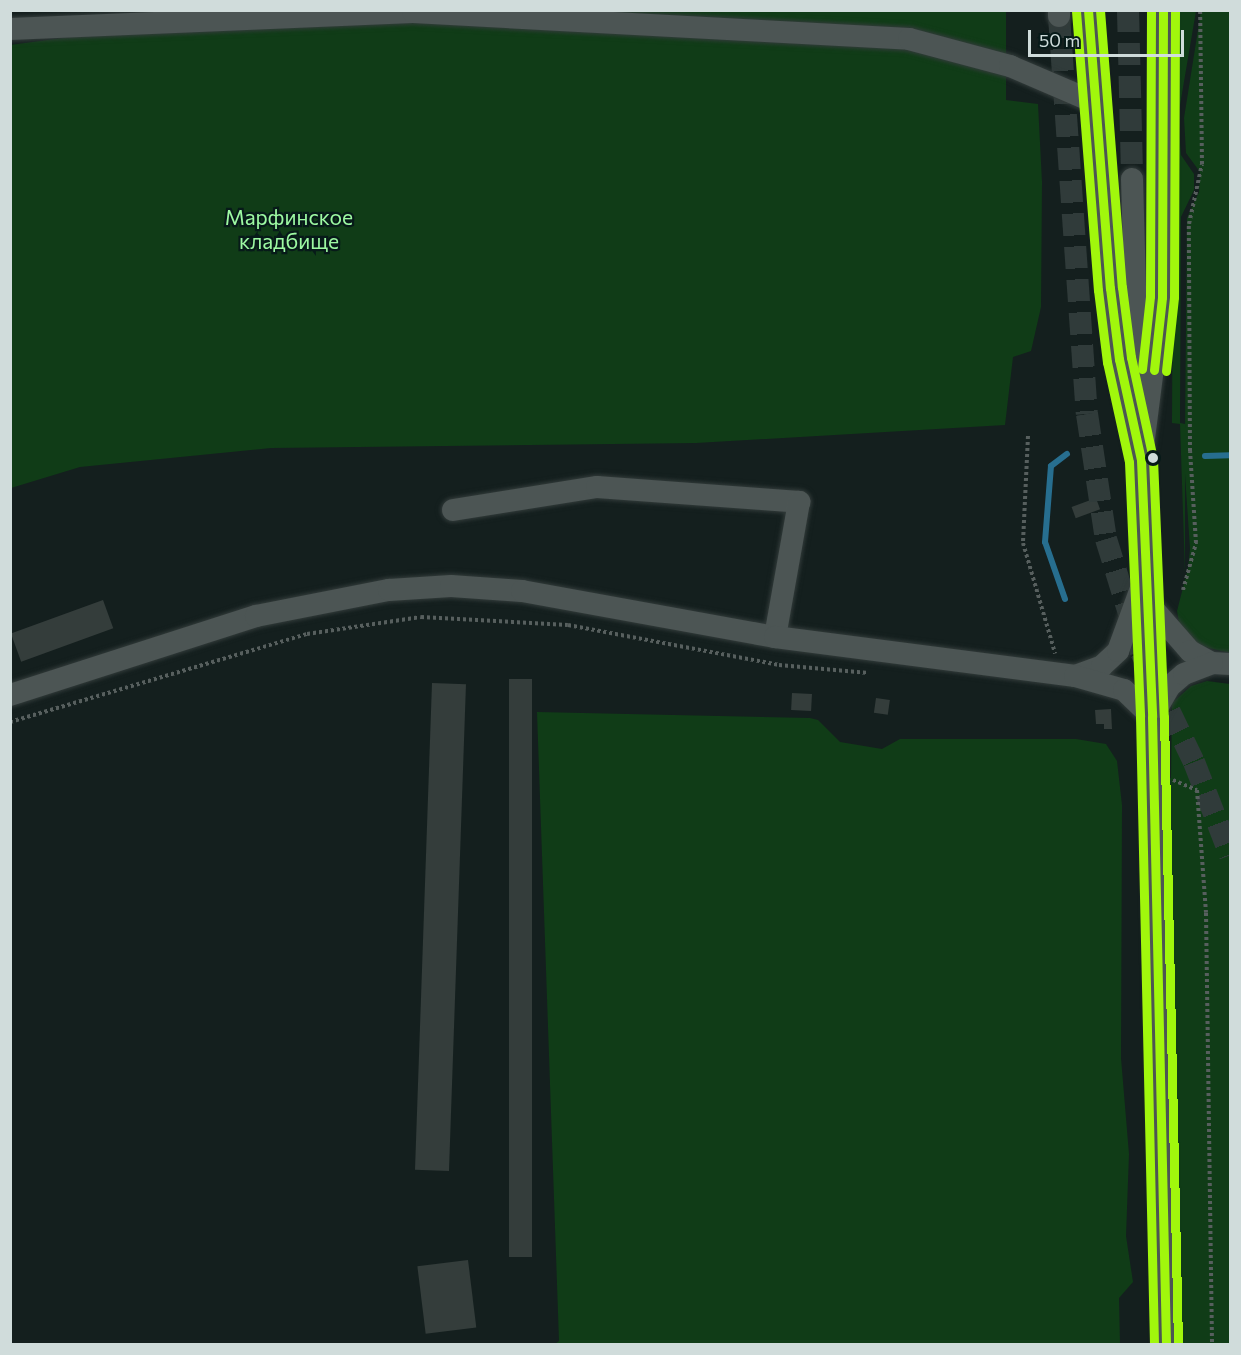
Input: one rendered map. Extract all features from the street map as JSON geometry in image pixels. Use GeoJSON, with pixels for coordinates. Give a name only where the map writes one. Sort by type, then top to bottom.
{"type":"FeatureCollection","features":[{"type":"Feature","properties":{"kind":"street"},"geometry":{"type":"LineString","coordinates":[[1088,10],[1094,102],[1119,359],[1141,460]]}},
{"type":"Feature","properties":{"kind":"street"},"geometry":{"type":"LineString","coordinates":[[1141,460],[1162,297],[1163,10]]}},
{"type":"Feature","properties":{"kind":"street"},"geometry":{"type":"LineString","coordinates":[[10,29],[413,12],[909,39],[1010,66],[1094,102]]}},
{"type":"Feature","properties":{"kind":"street"},"geometry":{"type":"LineString","coordinates":[[1132,179],[1152,717],[1166,1344]]}},
{"type":"Feature","properties":{"kind":"street"},"geometry":{"type":"LineString","coordinates":[[453,510],[597,487],[799,502],[775,636]]}},
{"type":"Feature","properties":{"kind":"street"},"geometry":{"type":"LineString","coordinates":[[10,695],[256,616],[389,590],[451,586],[522,591],[775,636],[1066,669],[1102,666],[1118,651],[1128,634],[1146,570]]}},
{"type":"Feature","properties":{"kind":"street"},"geometry":{"type":"LineString","coordinates":[[1148,603],[1190,651],[1221,664]]}},
{"type":"Feature","properties":{"kind":"street"},"geometry":{"type":"LineString","coordinates":[[1152,717],[1170,686],[1184,674],[1221,664]]}},
{"type":"Feature","properties":{"kind":"street"},"geometry":{"type":"LineString","coordinates":[[1066,669],[1124,690],[1152,717]]}},
{"type":"Feature","properties":{"kind":"path"},"geometry":{"type":"LineString","coordinates":[[1183,590],[1196,543],[1190,452],[1189,224],[1202,164],[1200,10]]}},
{"type":"Feature","properties":{"kind":"path"},"geometry":{"type":"LineString","coordinates":[[1028,436],[1023,543],[1066,669]]}},
{"type":"Feature","properties":{"kind":"path"},"geometry":{"type":"LineString","coordinates":[[10,723],[307,634],[421,617],[568,625],[779,665],[873,673]]}},
{"type":"Feature","properties":{"kind":"path"},"geometry":{"type":"LineString","coordinates":[[1170,779],[1197,790],[1206,913],[1212,1344]]}},
{"type":"Feature","properties":{"kind":"green space","name":"Марфинское кладбище"},"geometry":{"type":"Polygon","coordinates":[[[270,10],[1006,11],[1006,100],[1038,104],[1042,182],[1041,307],[1031,351],[1013,357],[1005,425],[696,443],[271,448],[80,467],[11,488],[10,45],[270,10]]]}},
{"type":"Feature","properties":{"kind":"green space"},"geometry":{"type":"Polygon","coordinates":[[[1174,11],[1196,11],[1178,117],[1181,155],[1194,174],[1194,190],[1181,217],[1180,423],[1185,424],[1185,432],[1187,218],[1199,192],[1200,172],[1186,153],[1184,118],[1201,11],[1230,11],[1230,653],[1196,645],[1179,622],[1177,611],[1188,568],[1190,549],[1185,474],[1185,573],[1180,424],[1172,423],[1174,11]]]}},
{"type":"Feature","properties":{"kind":"green space"},"geometry":{"type":"Polygon","coordinates":[[[1207,681],[1230,684],[1230,1344],[1178,1344],[1164,779],[1171,778],[1172,703],[1191,686],[1207,681]]]}},
{"type":"Feature","properties":{"kind":"green space"},"geometry":{"type":"Polygon","coordinates":[[[537,712],[810,718],[818,720],[840,742],[882,749],[900,739],[1076,739],[1106,744],[1117,761],[1122,805],[1121,1058],[1129,1154],[1126,1236],[1133,1282],[1119,1298],[1120,1344],[555,1344],[559,1341],[537,712]]]}},
{"type":"Feature","properties":{"kind":"building"},"geometry":{"type":"Polygon","coordinates":[[[1096,498],[1100,509],[1076,518],[1072,507],[1096,498]]]}},
{"type":"Feature","properties":{"kind":"building"},"geometry":{"type":"Polygon","coordinates":[[[103,600],[113,628],[21,662],[11,634],[103,600]]]}},
{"type":"Feature","properties":{"kind":"building"},"geometry":{"type":"Polygon","coordinates":[[[509,679],[532,679],[532,1257],[509,1257],[509,679]]]}},
{"type":"Feature","properties":{"kind":"building"},"geometry":{"type":"Polygon","coordinates":[[[432,683],[466,684],[449,1171],[415,1170],[432,683]]]}},
{"type":"Feature","properties":{"kind":"building"},"geometry":{"type":"Polygon","coordinates":[[[792,693],[812,694],[811,711],[791,710],[792,693]]]}},
{"type":"Feature","properties":{"kind":"building"},"geometry":{"type":"Polygon","coordinates":[[[876,698],[890,700],[888,715],[874,713],[876,698]]]}},
{"type":"Feature","properties":{"kind":"building"},"geometry":{"type":"Polygon","coordinates":[[[1111,709],[1112,729],[1104,729],[1104,724],[1096,724],[1095,710],[1111,709]]]}},
{"type":"Feature","properties":{"kind":"building"},"geometry":{"type":"Polygon","coordinates":[[[468,1260],[476,1327],[426,1334],[417,1266],[468,1260]]]}},
{"type":"Feature","properties":{"kind":"waterway"},"geometry":{"type":"LineString","coordinates":[[1065,599],[1045,542],[1051,466],[1067,454]]}},
{"type":"Feature","properties":{"kind":"waterway"},"geometry":{"type":"LineString","coordinates":[[1205,456],[1230,455]]}},
{"type":"Feature","properties":{"kind":"tunnel"},"geometry":{"type":"LineString","coordinates":[[1128,10],[1132,179]]}},
{"type":"Feature","properties":{"kind":"tunnel"},"geometry":{"type":"LineString","coordinates":[[1059,16],[1087,414],[1106,539],[1141,652],[1194,762],[1230,855]]}},
{"type":"Feature","properties":{"kind":"transit line"},"geometry":{"type":"LineString","coordinates":[[1088,10],[1110,288],[1119,359],[1141,460],[1152,717],[1166,1344]]}},
{"type":"Feature","properties":{"kind":"transit line"},"geometry":{"type":"LineString","coordinates":[[1100,10],[1122,287],[1131,357],[1153,459],[1164,717],[1178,1344]]}},
{"type":"Feature","properties":{"kind":"transit line"},"geometry":{"type":"LineString","coordinates":[[1142,369],[1150,296],[1151,10]]}},
{"type":"Feature","properties":{"kind":"transit line"},"geometry":{"type":"LineString","coordinates":[[1154,370],[1162,297],[1163,10]]}},
{"type":"Feature","properties":{"kind":"transit line"},"geometry":{"type":"LineString","coordinates":[[1166,371],[1174,297],[1175,10]]}},
{"type":"Feature","properties":{"kind":"transit line"},"geometry":{"type":"LineString","coordinates":[[1076,11],[1098,290],[1107,362],[1129,462],[1140,717],[1154,1344]]}}]}
